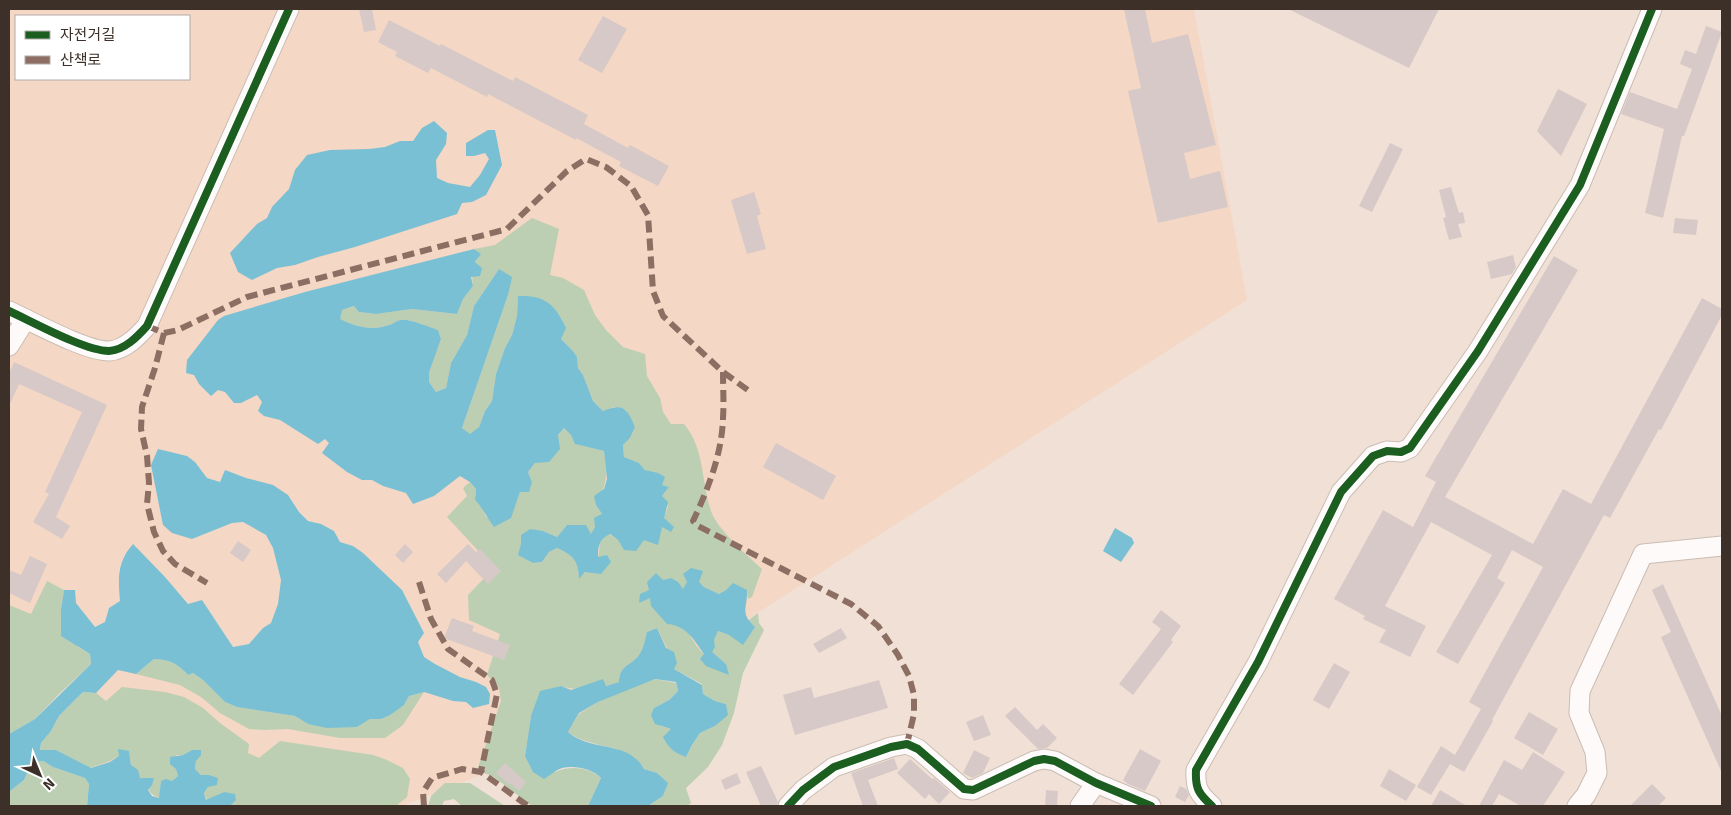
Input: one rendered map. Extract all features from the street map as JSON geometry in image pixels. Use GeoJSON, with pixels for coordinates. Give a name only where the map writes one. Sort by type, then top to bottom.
{"type":"FeatureCollection","features":[{"type":"Feature","properties":{"kind":"street"},"geometry":{"type":"LineString","coordinates":[[9,311],[84,346],[110,351],[131,343],[148,326],[289,9]]}},
{"type":"Feature","properties":{"kind":"street"},"geometry":{"type":"LineString","coordinates":[[1212,806],[1202,797],[1195,784],[1196,770],[1258,662],[1341,492],[1373,456],[1386,451],[1401,452],[1410,448],[1478,351],[1580,185],[1652,9]]}},
{"type":"Feature","properties":{"kind":"street"},"geometry":{"type":"LineString","coordinates":[[9,346],[26,319]]}},
{"type":"Feature","properties":{"kind":"street"},"geometry":{"type":"LineString","coordinates":[[1577,806],[1586,795],[1597,773],[1595,752],[1579,713],[1580,691],[1643,554],[1722,546]]}},
{"type":"Feature","properties":{"kind":"street"},"geometry":{"type":"LineString","coordinates":[[788,806],[803,790],[834,767],[892,746],[907,744],[918,749],[964,789],[973,790],[1034,761],[1044,759],[1055,761],[1096,784],[1150,806]]}},
{"type":"Feature","properties":{"kind":"street"},"geometry":{"type":"LineString","coordinates":[[1080,806],[1096,784]]}},
{"type":"Feature","properties":{"kind":"shaded area"},"geometry":{"type":"Polygon","coordinates":[[[9,9],[1194,9],[1247,300],[538,753],[402,806],[230,806],[236,800],[66,757],[96,693],[118,670],[424,692],[453,701],[466,702],[473,708],[476,682],[460,677],[424,657],[418,642],[353,546],[340,542],[334,531],[321,524],[308,521],[299,512],[288,495],[225,470],[220,482],[207,478],[195,462],[193,539],[232,523],[243,522],[266,535],[273,548],[281,580],[278,604],[271,623],[263,628],[249,644],[233,647],[202,600],[189,605],[165,577],[124,554],[119,570],[120,601],[109,608],[105,622],[95,627],[76,603],[9,734],[9,9]]]}},
{"type":"Feature","properties":{"kind":"green space"},"geometry":{"type":"Polygon","coordinates":[[[532,218],[559,229],[550,275],[563,278],[584,290],[595,315],[606,330],[623,347],[645,354],[647,376],[660,398],[663,412],[671,424],[684,424],[696,444],[708,500],[714,518],[733,541],[762,569],[752,597],[748,599],[747,590],[726,590],[719,594],[698,582],[687,582],[683,590],[649,590],[650,598],[667,623],[681,627],[689,634],[703,653],[726,664],[711,652],[718,631],[729,635],[758,613],[759,623],[764,630],[743,673],[734,713],[722,745],[708,767],[686,788],[691,803],[687,806],[648,806],[663,796],[667,783],[657,773],[644,769],[638,760],[629,754],[587,742],[568,732],[579,714],[598,702],[616,693],[655,679],[676,683],[678,691],[669,700],[654,708],[660,726],[671,729],[686,757],[700,733],[715,726],[726,704],[715,701],[703,694],[702,684],[674,669],[667,648],[657,628],[647,632],[641,652],[636,659],[623,669],[619,682],[590,688],[575,689],[560,686],[531,716],[525,756],[555,772],[567,768],[580,768],[596,774],[601,778],[588,806],[532,806],[494,777],[477,770],[501,701],[499,688],[487,675],[500,634],[469,620],[468,595],[494,568],[447,517],[467,496],[463,488],[470,482],[476,489],[475,500],[482,507],[486,517],[510,518],[520,492],[532,482],[528,472],[564,428],[576,444],[604,451],[606,479],[596,505],[602,514],[591,535],[567,525],[557,537],[543,531],[521,535],[521,544],[533,563],[542,562],[549,552],[557,548],[567,553],[578,566],[579,578],[597,560],[602,539],[609,534],[618,540],[624,549],[638,542],[656,527],[668,507],[662,496],[669,487],[661,485],[651,472],[645,470],[639,463],[624,457],[623,445],[630,438],[635,427],[626,410],[614,407],[603,411],[593,401],[583,375],[578,368],[577,357],[573,351],[518,296],[517,316],[512,335],[505,348],[496,374],[492,401],[485,411],[479,427],[470,435],[462,428],[508,295],[499,269],[474,306],[467,335],[451,363],[446,388],[436,392],[429,382],[429,373],[441,339],[438,330],[414,321],[399,320],[390,325],[369,328],[339,319],[342,310],[355,306],[359,312],[376,314],[412,309],[457,314],[463,299],[473,286],[472,277],[480,254],[474,249],[495,245],[532,218]]]}},
{"type":"Feature","properties":{"kind":"green space"},"geometry":{"type":"Polygon","coordinates":[[[47,581],[64,590],[61,610],[78,647],[90,654],[91,664],[35,719],[9,734],[9,605],[31,614],[47,581]]]}},
{"type":"Feature","properties":{"kind":"green space"},"geometry":{"type":"Polygon","coordinates":[[[154,659],[173,663],[188,675],[193,673],[203,680],[225,702],[237,707],[295,716],[308,724],[357,727],[370,719],[381,719],[404,705],[409,696],[424,692],[403,725],[385,738],[340,738],[288,729],[249,729],[220,713],[201,697],[180,685],[136,674],[154,659]]]}},
{"type":"Feature","properties":{"kind":"green space"},"geometry":{"type":"Polygon","coordinates":[[[122,687],[165,692],[184,697],[203,708],[249,744],[248,753],[259,758],[280,741],[373,755],[387,760],[403,768],[410,779],[407,797],[396,806],[230,806],[236,800],[224,792],[207,801],[204,793],[208,787],[209,775],[201,775],[195,769],[196,761],[192,750],[183,755],[176,755],[178,776],[172,781],[161,781],[160,798],[153,795],[150,791],[146,779],[140,778],[131,765],[130,757],[119,756],[90,768],[56,750],[40,750],[41,743],[51,731],[59,716],[83,692],[96,693],[106,701],[122,687]]]}},
{"type":"Feature","properties":{"kind":"green space"},"geometry":{"type":"Polygon","coordinates":[[[43,761],[53,767],[85,778],[89,784],[87,806],[9,806],[9,792],[24,780],[32,762],[43,761]]]}},
{"type":"Feature","properties":{"kind":"green space"},"geometry":{"type":"Polygon","coordinates":[[[445,783],[470,783],[505,806],[462,806],[454,799],[444,801],[442,806],[428,806],[431,796],[445,783]]]}},
{"type":"Feature","properties":{"kind":"water"},"geometry":{"type":"Polygon","coordinates":[[[434,121],[447,133],[446,144],[436,160],[437,178],[448,183],[470,187],[480,175],[489,159],[485,153],[466,156],[466,143],[488,130],[495,130],[502,165],[486,195],[472,202],[462,203],[457,214],[295,265],[277,268],[252,280],[238,272],[230,253],[257,224],[267,218],[272,207],[289,189],[295,170],[307,155],[330,150],[385,147],[400,141],[413,141],[422,128],[434,121]]]}},
{"type":"Feature","properties":{"kind":"water"},"geometry":{"type":"Polygon","coordinates":[[[474,249],[481,254],[475,262],[482,268],[480,276],[471,277],[473,286],[463,299],[457,314],[412,309],[376,314],[359,312],[354,306],[342,310],[340,319],[358,326],[370,328],[390,325],[399,320],[414,321],[438,330],[441,339],[429,373],[429,382],[436,392],[446,388],[451,363],[467,335],[474,306],[499,269],[512,277],[508,295],[462,428],[470,434],[479,427],[485,411],[492,401],[496,374],[505,348],[512,335],[517,316],[518,296],[542,299],[553,307],[566,328],[561,339],[577,357],[578,368],[583,375],[593,401],[603,411],[615,407],[624,409],[627,411],[635,427],[630,438],[623,445],[624,457],[639,463],[645,470],[665,477],[662,485],[669,487],[662,496],[668,502],[664,518],[674,527],[671,532],[662,527],[658,545],[644,540],[636,551],[624,550],[618,540],[610,534],[606,536],[600,543],[598,557],[607,555],[611,562],[601,574],[585,572],[579,579],[578,567],[574,559],[557,548],[549,552],[542,562],[533,563],[518,555],[521,535],[530,529],[543,531],[557,537],[567,525],[586,525],[591,534],[595,527],[594,518],[602,514],[596,505],[594,496],[604,489],[607,479],[604,451],[575,444],[571,435],[564,428],[558,435],[560,449],[549,462],[535,463],[528,472],[532,482],[529,492],[520,492],[511,518],[494,527],[475,500],[476,489],[470,482],[460,476],[434,496],[413,504],[406,493],[383,486],[372,480],[362,480],[347,472],[322,453],[329,443],[325,439],[318,444],[280,420],[264,416],[258,411],[262,402],[257,395],[241,403],[234,403],[225,392],[218,390],[211,396],[199,384],[194,375],[186,373],[187,360],[218,320],[224,316],[305,292],[474,249]]]}},
{"type":"Feature","properties":{"kind":"water"},"geometry":{"type":"Polygon","coordinates":[[[158,449],[187,456],[195,462],[207,478],[220,482],[225,470],[273,485],[288,495],[299,512],[308,521],[321,524],[334,531],[340,542],[353,546],[363,553],[402,590],[424,633],[418,642],[424,657],[460,677],[486,687],[490,694],[489,704],[473,708],[466,702],[453,701],[424,692],[409,696],[404,705],[381,719],[370,719],[357,727],[327,728],[308,724],[295,716],[237,707],[225,702],[203,680],[193,673],[188,675],[173,663],[154,659],[136,674],[118,670],[96,693],[83,692],[59,716],[51,731],[41,743],[40,750],[56,750],[91,768],[110,762],[119,756],[118,749],[129,751],[131,765],[138,770],[140,778],[154,778],[148,790],[152,796],[159,798],[161,781],[166,779],[172,781],[178,776],[176,769],[170,764],[170,757],[183,755],[192,750],[201,750],[201,755],[196,761],[195,769],[201,775],[218,778],[217,785],[208,787],[204,793],[206,800],[224,792],[235,794],[236,800],[230,806],[87,806],[89,784],[85,778],[53,767],[43,761],[32,762],[24,780],[9,792],[9,734],[35,719],[91,664],[90,654],[61,636],[61,610],[64,590],[75,590],[76,603],[95,627],[105,622],[109,608],[120,601],[121,564],[133,544],[188,604],[202,600],[233,647],[249,644],[263,628],[271,623],[278,604],[281,580],[273,548],[266,535],[243,522],[232,523],[192,539],[172,533],[163,525],[151,465],[158,449]]]}},
{"type":"Feature","properties":{"kind":"water"},"geometry":{"type":"Polygon","coordinates":[[[1115,528],[1132,538],[1134,543],[1121,562],[1103,551],[1115,528]]]}},
{"type":"Feature","properties":{"kind":"water"},"geometry":{"type":"Polygon","coordinates":[[[691,568],[703,571],[699,582],[704,587],[719,594],[733,583],[747,590],[745,610],[747,617],[755,627],[743,645],[729,635],[718,631],[714,640],[715,647],[712,652],[726,664],[729,675],[706,666],[700,659],[704,654],[693,639],[679,627],[667,624],[651,606],[650,598],[639,603],[640,594],[649,590],[647,582],[656,573],[663,580],[671,578],[678,582],[683,589],[687,582],[683,574],[691,568]]]}},
{"type":"Feature","properties":{"kind":"water"},"geometry":{"type":"Polygon","coordinates":[[[657,628],[666,648],[674,652],[677,663],[674,669],[702,685],[703,694],[715,701],[726,704],[728,715],[715,726],[700,733],[686,757],[673,750],[663,737],[671,729],[655,724],[651,715],[654,708],[669,700],[678,691],[676,682],[655,679],[598,702],[579,713],[568,732],[587,742],[629,754],[644,769],[657,773],[668,783],[663,796],[648,806],[588,806],[601,778],[598,775],[583,768],[567,767],[558,770],[544,779],[533,772],[525,756],[531,716],[540,691],[561,686],[571,690],[603,679],[606,686],[619,682],[623,669],[636,659],[641,652],[647,632],[657,628]]]}},
{"type":"Feature","properties":{"kind":"building"},"geometry":{"type":"Polygon","coordinates":[[[359,9],[372,9],[376,30],[364,32],[359,9]]]}},
{"type":"Feature","properties":{"kind":"building"},"geometry":{"type":"Polygon","coordinates":[[[1124,9],[1145,9],[1152,43],[1188,34],[1216,145],[1184,153],[1190,179],[1220,171],[1228,207],[1158,223],[1128,91],[1141,88],[1124,9]]]}},
{"type":"Feature","properties":{"kind":"building"},"geometry":{"type":"Polygon","coordinates":[[[1288,9],[1439,9],[1409,68],[1288,9]]]}},
{"type":"Feature","properties":{"kind":"building"},"geometry":{"type":"Polygon","coordinates":[[[603,16],[627,29],[602,73],[578,60],[603,16]]]}},
{"type":"Feature","properties":{"kind":"building"},"geometry":{"type":"Polygon","coordinates":[[[389,20],[513,81],[515,77],[588,115],[584,124],[628,148],[630,145],[669,166],[658,186],[619,166],[621,162],[488,94],[487,97],[431,68],[428,73],[395,56],[397,52],[378,42],[389,20]]]}},
{"type":"Feature","properties":{"kind":"building"},"geometry":{"type":"Polygon","coordinates":[[[1706,26],[1722,32],[1684,136],[1682,136],[1663,218],[1645,213],[1664,129],[1621,114],[1630,92],[1677,109],[1692,69],[1680,64],[1685,50],[1696,54],[1706,26]]]}},
{"type":"Feature","properties":{"kind":"building"},"geometry":{"type":"Polygon","coordinates":[[[1558,89],[1587,104],[1561,156],[1537,131],[1558,89]]]}},
{"type":"Feature","properties":{"kind":"building"},"geometry":{"type":"Polygon","coordinates":[[[1390,143],[1403,149],[1372,212],[1359,206],[1390,143]]]}},
{"type":"Feature","properties":{"kind":"building"},"geometry":{"type":"Polygon","coordinates":[[[1451,187],[1459,213],[1463,212],[1465,223],[1458,224],[1462,237],[1449,240],[1443,218],[1446,217],[1439,190],[1451,187]]]}},
{"type":"Feature","properties":{"kind":"building"},"geometry":{"type":"Polygon","coordinates":[[[754,192],[761,214],[757,216],[766,249],[747,254],[731,200],[754,192]]]}},
{"type":"Feature","properties":{"kind":"building"},"geometry":{"type":"Polygon","coordinates":[[[1675,218],[1698,220],[1696,235],[1673,233],[1675,218]]]}},
{"type":"Feature","properties":{"kind":"building"},"geometry":{"type":"Polygon","coordinates":[[[1513,255],[1516,267],[1512,274],[1491,279],[1487,262],[1513,255]]]}},
{"type":"Feature","properties":{"kind":"building"},"geometry":{"type":"Polygon","coordinates":[[[1554,256],[1578,270],[1445,497],[1533,544],[1563,489],[1591,504],[1702,298],[1722,309],[1722,315],[1661,430],[1659,429],[1610,518],[1604,515],[1464,772],[1450,764],[1431,795],[1417,787],[1441,746],[1455,755],[1481,709],[1469,702],[1543,567],[1512,550],[1497,578],[1505,583],[1458,664],[1436,652],[1492,555],[1431,522],[1385,606],[1426,626],[1410,657],[1379,642],[1386,630],[1363,619],[1365,616],[1334,599],[1383,510],[1413,527],[1436,482],[1425,476],[1554,256]]]}},
{"type":"Feature","properties":{"kind":"building"},"geometry":{"type":"Polygon","coordinates":[[[14,362],[107,405],[56,517],[70,526],[62,539],[33,522],[49,494],[45,492],[82,412],[19,384],[9,406],[9,374],[14,362]]]}},
{"type":"Feature","properties":{"kind":"building"},"geometry":{"type":"Polygon","coordinates":[[[776,443],[836,476],[823,500],[763,467],[776,443]]]}},
{"type":"Feature","properties":{"kind":"building"},"geometry":{"type":"Polygon","coordinates":[[[238,541],[251,550],[243,562],[230,553],[238,541]]]}},
{"type":"Feature","properties":{"kind":"building"},"geometry":{"type":"Polygon","coordinates":[[[405,544],[413,552],[403,563],[395,555],[405,544]]]}},
{"type":"Feature","properties":{"kind":"building"},"geometry":{"type":"Polygon","coordinates":[[[468,544],[476,552],[480,549],[501,571],[488,584],[466,561],[446,583],[437,574],[468,544]]]}},
{"type":"Feature","properties":{"kind":"building"},"geometry":{"type":"Polygon","coordinates":[[[30,556],[47,564],[30,603],[9,593],[9,570],[21,575],[30,556]]]}},
{"type":"Feature","properties":{"kind":"building"},"geometry":{"type":"Polygon","coordinates":[[[1663,584],[1722,716],[1722,773],[1661,637],[1671,632],[1652,590],[1663,584]]]}},
{"type":"Feature","properties":{"kind":"building"},"geometry":{"type":"Polygon","coordinates":[[[1161,610],[1181,626],[1171,640],[1173,642],[1133,695],[1119,684],[1161,629],[1152,622],[1161,610]]]}},
{"type":"Feature","properties":{"kind":"building"},"geometry":{"type":"Polygon","coordinates":[[[452,618],[474,626],[472,631],[510,645],[504,660],[444,638],[452,618]]]}},
{"type":"Feature","properties":{"kind":"building"},"geometry":{"type":"Polygon","coordinates":[[[841,628],[847,638],[819,653],[813,644],[841,628]]]}},
{"type":"Feature","properties":{"kind":"building"},"geometry":{"type":"Polygon","coordinates":[[[1334,663],[1350,672],[1329,709],[1313,700],[1334,663]]]}},
{"type":"Feature","properties":{"kind":"building"},"geometry":{"type":"Polygon","coordinates":[[[879,680],[888,708],[795,735],[783,695],[811,687],[814,698],[879,680]]]}},
{"type":"Feature","properties":{"kind":"building"},"geometry":{"type":"Polygon","coordinates":[[[1015,707],[1037,730],[1043,724],[1057,738],[1047,748],[1038,749],[1005,716],[1015,707]]]}},
{"type":"Feature","properties":{"kind":"building"},"geometry":{"type":"Polygon","coordinates":[[[1529,712],[1558,729],[1543,755],[1514,738],[1529,712]]]}},
{"type":"Feature","properties":{"kind":"building"},"geometry":{"type":"Polygon","coordinates":[[[983,715],[991,735],[974,741],[966,722],[983,715]]]}},
{"type":"Feature","properties":{"kind":"building"},"geometry":{"type":"Polygon","coordinates":[[[1140,749],[1161,761],[1145,791],[1123,780],[1140,749]]]}},
{"type":"Feature","properties":{"kind":"building"},"geometry":{"type":"Polygon","coordinates":[[[974,750],[990,758],[983,773],[972,778],[963,773],[974,750]]]}},
{"type":"Feature","properties":{"kind":"building"},"geometry":{"type":"Polygon","coordinates":[[[1533,752],[1565,772],[1543,806],[1521,806],[1499,794],[1492,806],[1479,806],[1504,760],[1522,770],[1533,752]]]}},
{"type":"Feature","properties":{"kind":"building"},"geometry":{"type":"Polygon","coordinates":[[[894,758],[898,769],[868,780],[878,806],[863,806],[851,773],[894,758]]]}},
{"type":"Feature","properties":{"kind":"building"},"geometry":{"type":"Polygon","coordinates":[[[910,759],[950,792],[939,804],[929,794],[925,799],[897,773],[910,759]]]}},
{"type":"Feature","properties":{"kind":"building"},"geometry":{"type":"Polygon","coordinates":[[[505,763],[526,782],[519,791],[496,773],[505,763]]]}},
{"type":"Feature","properties":{"kind":"building"},"geometry":{"type":"Polygon","coordinates":[[[761,766],[778,802],[777,806],[761,806],[746,772],[761,766]]]}},
{"type":"Feature","properties":{"kind":"building"},"geometry":{"type":"Polygon","coordinates":[[[1389,769],[1416,785],[1406,801],[1380,786],[1389,769]]]}},
{"type":"Feature","properties":{"kind":"building"},"geometry":{"type":"Polygon","coordinates":[[[737,773],[741,783],[725,790],[721,780],[737,773]]]}},
{"type":"Feature","properties":{"kind":"building"},"geometry":{"type":"Polygon","coordinates":[[[1652,784],[1666,798],[1658,806],[1630,806],[1652,784]]]}},
{"type":"Feature","properties":{"kind":"building"},"geometry":{"type":"Polygon","coordinates":[[[1180,786],[1186,789],[1189,795],[1185,802],[1175,797],[1180,786]]]}},
{"type":"Feature","properties":{"kind":"building"},"geometry":{"type":"Polygon","coordinates":[[[1046,790],[1058,791],[1057,806],[1045,806],[1046,790]]]}},
{"type":"Feature","properties":{"kind":"building"},"geometry":{"type":"Polygon","coordinates":[[[1440,790],[1467,806],[1431,806],[1440,790]]]}},
{"type":"Feature","properties":{"kind":"marked path"},"geometry":{"type":"LineString","coordinates":[[147,326],[164,333],[178,330],[247,297],[507,229],[567,171],[586,159],[606,167],[631,186],[648,215],[653,291],[663,316],[723,372],[752,393]]}},
{"type":"Feature","properties":{"kind":"marked path"},"geometry":{"type":"LineString","coordinates":[[164,333],[142,407],[141,429],[147,456],[149,483],[147,504],[154,532],[163,551],[175,564],[207,583]]}},
{"type":"Feature","properties":{"kind":"marked path"},"geometry":{"type":"LineString","coordinates":[[723,372],[723,412],[720,445],[709,484],[693,521],[698,526],[851,604],[878,626],[898,655],[909,676],[914,695],[914,714],[907,744]]}},
{"type":"Feature","properties":{"kind":"marked path"},"geometry":{"type":"LineString","coordinates":[[419,582],[431,619],[448,649],[492,680],[497,694],[481,772]]}},
{"type":"Feature","properties":{"kind":"marked path"},"geometry":{"type":"LineString","coordinates":[[424,806],[423,792],[432,778],[462,769],[481,772],[528,806]]}},
{"type":"Feature","properties":{"kind":"cycle path"},"geometry":{"type":"LineString","coordinates":[[9,311],[73,341],[99,350],[109,351],[120,348],[131,342],[147,326],[289,9]]}},
{"type":"Feature","properties":{"kind":"cycle path"},"geometry":{"type":"LineString","coordinates":[[1212,806],[1199,791],[1196,782],[1196,770],[1258,662],[1341,492],[1373,456],[1387,451],[1401,452],[1410,448],[1478,351],[1580,185],[1652,9]]}},
{"type":"Feature","properties":{"kind":"cycle path"},"geometry":{"type":"LineString","coordinates":[[788,806],[803,790],[834,767],[891,747],[907,744],[918,749],[964,789],[973,790],[1034,761],[1044,759],[1055,761],[1096,783],[1151,806]]}}]}
